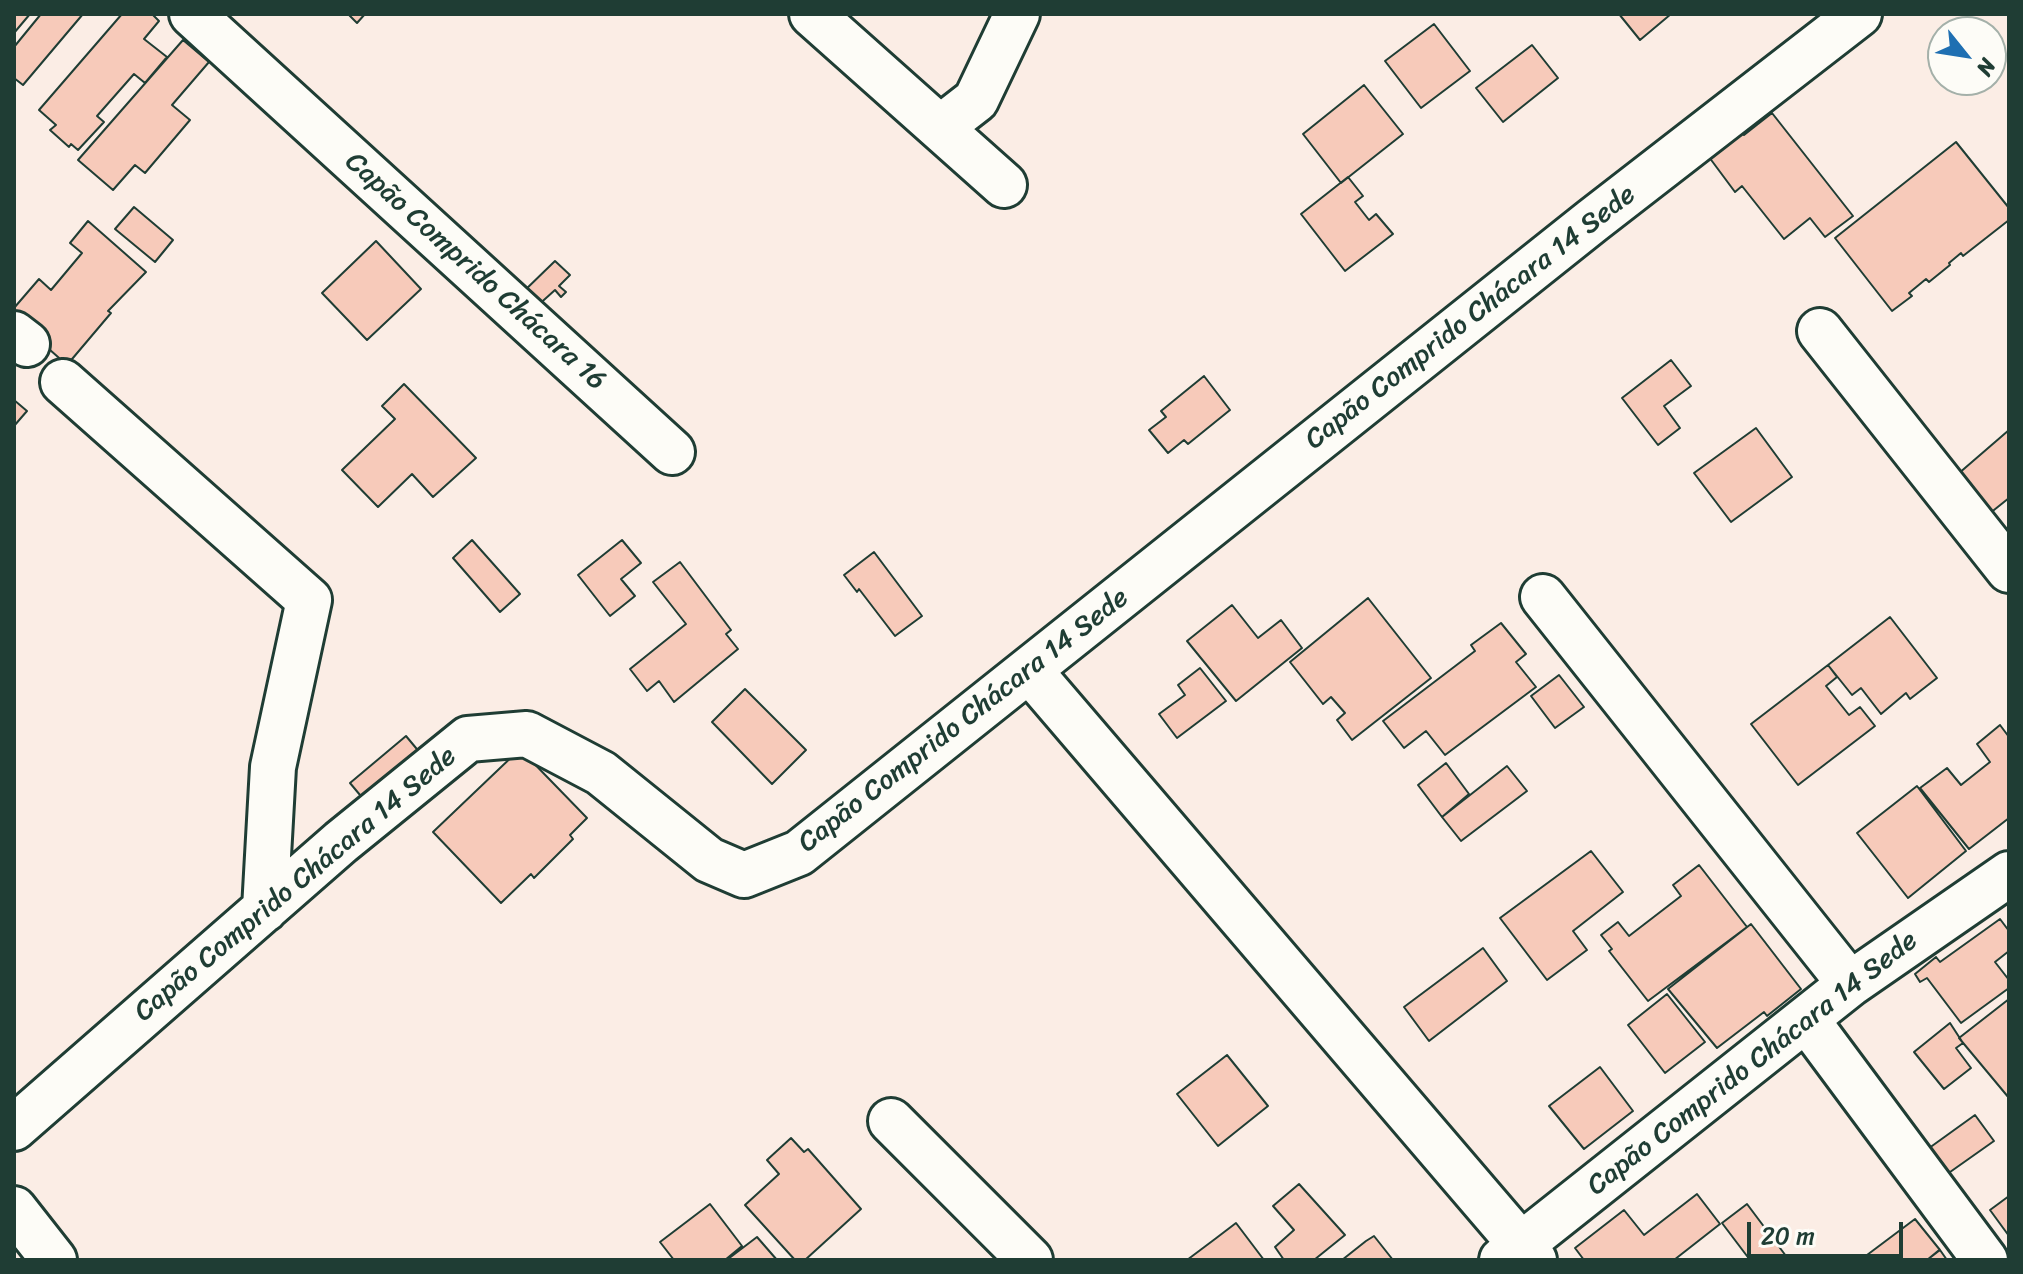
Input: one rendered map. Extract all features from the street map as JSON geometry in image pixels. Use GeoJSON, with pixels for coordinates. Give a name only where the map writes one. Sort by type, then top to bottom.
{"type":"FeatureCollection","features":[{"type":"Feature","properties":{"kind":"street","name":"Capão Comprido Chácara 16"},"geometry":{"type":"LineString","coordinates":[[192,14],[672,452]]}},
{"type":"Feature","properties":{"kind":"street"},"geometry":{"type":"LineString","coordinates":[[812,14],[1004,185]]}},
{"type":"Feature","properties":{"kind":"street"},"geometry":{"type":"LineString","coordinates":[[940,128],[976,100],[1017,14]]}},
{"type":"Feature","properties":{"kind":"street","name":"Capão Comprido Chácara 14 Sede"},"geometry":{"type":"LineString","coordinates":[[14,1128],[341,842],[468,739],[527,734],[601,773],[709,860],[744,875],[799,853],[1592,221],[1859,14]]}},
{"type":"Feature","properties":{"kind":"street"},"geometry":{"type":"LineString","coordinates":[[1820,331],[2009,570]]}},
{"type":"Feature","properties":{"kind":"street"},"geometry":{"type":"LineString","coordinates":[[63,382],[309,600],[273,767],[265,909]]}},
{"type":"Feature","properties":{"kind":"street"},"geometry":{"type":"LineString","coordinates":[[1543,597],[1850,984]]}},
{"type":"Feature","properties":{"kind":"street"},"geometry":{"type":"LineString","coordinates":[[1029,670],[1519,1255]]}},
{"type":"Feature","properties":{"kind":"street","name":"Capão Comprido Chácara 14 Sede"},"geometry":{"type":"LineString","coordinates":[[1519,1255],[1850,984],[2009,874]]}},
{"type":"Feature","properties":{"kind":"street"},"geometry":{"type":"LineString","coordinates":[[1806,1019],[1985,1260]]}},
{"type":"Feature","properties":{"kind":"street"},"geometry":{"type":"LineString","coordinates":[[891,1121],[1030,1260]]}},
{"type":"Feature","properties":{"kind":"street"},"geometry":{"type":"LineString","coordinates":[[14,1209],[54,1260]]}},
{"type":"Feature","properties":{"kind":"building"},"geometry":{"type":"Polygon","coordinates":[[[14,14],[30,14],[14,33],[14,14]]]}},
{"type":"Feature","properties":{"kind":"building"},"geometry":{"type":"Polygon","coordinates":[[[41,14],[83,14],[23,85],[14,78],[14,47],[41,14]]]}},
{"type":"Feature","properties":{"kind":"building"},"geometry":{"type":"Polygon","coordinates":[[[122,14],[152,14],[159,21],[144,39],[167,57],[145,83],[134,74],[97,116],[104,122],[78,150],[71,144],[69,147],[50,130],[56,125],[39,110],[122,14]]]}},
{"type":"Feature","properties":{"kind":"building"},"geometry":{"type":"Polygon","coordinates":[[[348,14],[365,14],[357,23],[348,14]]]}},
{"type":"Feature","properties":{"kind":"building"},"geometry":{"type":"Polygon","coordinates":[[[1619,14],[1671,14],[1640,40],[1619,14]]]}},
{"type":"Feature","properties":{"kind":"building"},"geometry":{"type":"Polygon","coordinates":[[[1434,24],[1470,71],[1421,108],[1385,61],[1434,24]]]}},
{"type":"Feature","properties":{"kind":"building"},"geometry":{"type":"Polygon","coordinates":[[[183,40],[209,62],[172,105],[190,120],[145,173],[135,165],[113,190],[78,160],[183,40]]]}},
{"type":"Feature","properties":{"kind":"building"},"geometry":{"type":"Polygon","coordinates":[[[1532,45],[1558,78],[1503,122],[1476,88],[1532,45]]]}},
{"type":"Feature","properties":{"kind":"building"},"geometry":{"type":"Polygon","coordinates":[[[1364,85],[1403,134],[1341,183],[1303,134],[1364,85]]]}},
{"type":"Feature","properties":{"kind":"building"},"geometry":{"type":"Polygon","coordinates":[[[1772,113],[1853,216],[1825,237],[1810,218],[1784,239],[1742,186],[1735,192],[1706,153],[1738,128],[1744,135],[1772,113]]]}},
{"type":"Feature","properties":{"kind":"building"},"geometry":{"type":"Polygon","coordinates":[[[1956,142],[2009,208],[2009,220],[1963,256],[1961,253],[1929,282],[1926,279],[1909,293],[1912,296],[1892,311],[1835,238],[1956,142]]]}},
{"type":"Feature","properties":{"kind":"building"},"geometry":{"type":"Polygon","coordinates":[[[1348,177],[1363,196],[1355,202],[1369,220],[1376,214],[1393,234],[1345,271],[1301,214],[1348,177]]]}},
{"type":"Feature","properties":{"kind":"building"},"geometry":{"type":"Polygon","coordinates":[[[134,207],[173,240],[155,262],[115,229],[134,207]]]}},
{"type":"Feature","properties":{"kind":"building"},"geometry":{"type":"Polygon","coordinates":[[[88,221],[146,272],[108,311],[111,313],[67,365],[14,318],[14,308],[39,279],[51,290],[82,253],[70,243],[88,221]]]}},
{"type":"Feature","properties":{"kind":"building"},"geometry":{"type":"Polygon","coordinates":[[[376,241],[421,289],[367,340],[322,293],[376,241]]]}},
{"type":"Feature","properties":{"kind":"building"},"geometry":{"type":"Polygon","coordinates":[[[555,261],[570,275],[559,286],[566,292],[561,297],[555,290],[535,308],[521,294],[555,261]]]}},
{"type":"Feature","properties":{"kind":"building"},"geometry":{"type":"Polygon","coordinates":[[[1671,360],[1691,386],[1664,406],[1680,428],[1658,445],[1622,398],[1671,360]]]}},
{"type":"Feature","properties":{"kind":"building"},"geometry":{"type":"Polygon","coordinates":[[[1204,376],[1230,410],[1188,444],[1184,440],[1168,453],[1149,430],[1166,417],[1161,411],[1204,376]]]}},
{"type":"Feature","properties":{"kind":"building"},"geometry":{"type":"Polygon","coordinates":[[[404,384],[476,458],[433,497],[412,474],[378,507],[342,470],[395,419],[382,406],[404,384]]]}},
{"type":"Feature","properties":{"kind":"building"},"geometry":{"type":"Polygon","coordinates":[[[14,400],[27,411],[14,426],[14,400]]]}},
{"type":"Feature","properties":{"kind":"building"},"geometry":{"type":"Polygon","coordinates":[[[1756,428],[1792,477],[1731,522],[1694,473],[1756,428]]]}},
{"type":"Feature","properties":{"kind":"building"},"geometry":{"type":"Polygon","coordinates":[[[2009,430],[2009,498],[1989,514],[1958,474],[2009,430]]]}},
{"type":"Feature","properties":{"kind":"building"},"geometry":{"type":"Polygon","coordinates":[[[472,540],[520,594],[500,612],[453,558],[472,540]]]}},
{"type":"Feature","properties":{"kind":"building"},"geometry":{"type":"Polygon","coordinates":[[[622,540],[641,563],[621,579],[635,596],[610,616],[578,575],[622,540]]]}},
{"type":"Feature","properties":{"kind":"building"},"geometry":{"type":"Polygon","coordinates":[[[874,552],[922,616],[895,636],[859,589],[857,592],[844,575],[874,552]]]}},
{"type":"Feature","properties":{"kind":"building"},"geometry":{"type":"Polygon","coordinates":[[[680,562],[731,630],[726,634],[738,649],[674,702],[659,681],[647,691],[630,669],[686,624],[653,582],[680,562]]]}},
{"type":"Feature","properties":{"kind":"building"},"geometry":{"type":"Polygon","coordinates":[[[1368,598],[1431,678],[1352,740],[1337,720],[1345,713],[1331,697],[1323,704],[1290,662],[1368,598]]]}},
{"type":"Feature","properties":{"kind":"building"},"geometry":{"type":"Polygon","coordinates":[[[1232,605],[1258,638],[1281,620],[1302,648],[1236,701],[1187,641],[1232,605]]]}},
{"type":"Feature","properties":{"kind":"building"},"geometry":{"type":"Polygon","coordinates":[[[1890,617],[1937,678],[1910,699],[1906,693],[1881,714],[1861,688],[1852,695],[1828,665],[1890,617]]]}},
{"type":"Feature","properties":{"kind":"building"},"geometry":{"type":"Polygon","coordinates":[[[1501,623],[1526,654],[1516,662],[1536,687],[1445,755],[1426,731],[1404,748],[1383,721],[1475,651],[1471,645],[1501,623]]]}},
{"type":"Feature","properties":{"kind":"building"},"geometry":{"type":"Polygon","coordinates":[[[1828,665],[1837,677],[1826,686],[1849,715],[1860,707],[1875,726],[1798,785],[1751,724],[1828,665]]]}},
{"type":"Feature","properties":{"kind":"building"},"geometry":{"type":"Polygon","coordinates":[[[1200,668],[1226,701],[1177,738],[1159,714],[1185,695],[1178,685],[1200,668]]]}},
{"type":"Feature","properties":{"kind":"building"},"geometry":{"type":"Polygon","coordinates":[[[1559,675],[1584,707],[1555,728],[1531,696],[1559,675]]]}},
{"type":"Feature","properties":{"kind":"building"},"geometry":{"type":"Polygon","coordinates":[[[745,689],[806,750],[772,784],[712,722],[745,689]]]}},
{"type":"Feature","properties":{"kind":"building"},"geometry":{"type":"Polygon","coordinates":[[[2000,725],[2009,737],[2009,818],[1969,849],[1920,788],[1947,768],[1961,785],[1990,762],[1977,744],[2000,725]]]}},
{"type":"Feature","properties":{"kind":"building"},"geometry":{"type":"Polygon","coordinates":[[[406,736],[426,760],[370,807],[350,783],[406,736]]]}},
{"type":"Feature","properties":{"kind":"building"},"geometry":{"type":"Polygon","coordinates":[[[520,749],[587,818],[570,835],[573,839],[534,878],[531,874],[501,903],[433,832],[520,749]]]}},
{"type":"Feature","properties":{"kind":"building"},"geometry":{"type":"Polygon","coordinates":[[[1446,763],[1469,794],[1442,817],[1418,785],[1446,763]]]}},
{"type":"Feature","properties":{"kind":"building"},"geometry":{"type":"Polygon","coordinates":[[[1507,766],[1527,791],[1461,841],[1442,817],[1507,766]]]}},
{"type":"Feature","properties":{"kind":"building"},"geometry":{"type":"Polygon","coordinates":[[[1917,786],[1966,851],[1908,898],[1857,833],[1917,786]]]}},
{"type":"Feature","properties":{"kind":"building"},"geometry":{"type":"Polygon","coordinates":[[[1591,851],[1623,892],[1573,931],[1587,950],[1547,980],[1500,918],[1591,851]]]}},
{"type":"Feature","properties":{"kind":"building"},"geometry":{"type":"Polygon","coordinates":[[[1699,865],[1747,927],[1648,1001],[1609,951],[1612,949],[1601,935],[1618,922],[1629,936],[1681,896],[1673,885],[1699,865]]]}},
{"type":"Feature","properties":{"kind":"building"},"geometry":{"type":"Polygon","coordinates":[[[2000,919],[2009,931],[2009,951],[1995,962],[2009,980],[2009,988],[1961,1023],[1927,978],[1920,982],[1915,974],[1936,957],[1940,962],[2000,919]]]}},
{"type":"Feature","properties":{"kind":"building"},"geometry":{"type":"Polygon","coordinates":[[[1751,924],[1801,989],[1767,1016],[1764,1012],[1717,1048],[1668,989],[1751,924]]]}},
{"type":"Feature","properties":{"kind":"building"},"geometry":{"type":"Polygon","coordinates":[[[1483,948],[1507,981],[1429,1041],[1404,1007],[1483,948]]]}},
{"type":"Feature","properties":{"kind":"building"},"geometry":{"type":"Polygon","coordinates":[[[1667,994],[1705,1042],[1665,1073],[1628,1025],[1667,994]]]}},
{"type":"Feature","properties":{"kind":"building"},"geometry":{"type":"Polygon","coordinates":[[[2009,999],[2009,1098],[1959,1038],[2009,999]]]}},
{"type":"Feature","properties":{"kind":"building"},"geometry":{"type":"Polygon","coordinates":[[[1950,1023],[1963,1043],[1956,1048],[1971,1068],[1944,1089],[1914,1052],[1950,1023]]]}},
{"type":"Feature","properties":{"kind":"building"},"geometry":{"type":"Polygon","coordinates":[[[1227,1055],[1268,1106],[1218,1146],[1177,1094],[1227,1055]]]}},
{"type":"Feature","properties":{"kind":"building"},"geometry":{"type":"Polygon","coordinates":[[[1600,1067],[1633,1111],[1584,1149],[1549,1106],[1600,1067]]]}},
{"type":"Feature","properties":{"kind":"building"},"geometry":{"type":"Polygon","coordinates":[[[1975,1115],[1994,1141],[1943,1177],[1925,1151],[1975,1115]]]}},
{"type":"Feature","properties":{"kind":"building"},"geometry":{"type":"Polygon","coordinates":[[[791,1138],[804,1152],[808,1149],[861,1209],[805,1260],[795,1260],[745,1205],[779,1174],[767,1160],[791,1138]]]}},
{"type":"Feature","properties":{"kind":"building"},"geometry":{"type":"Polygon","coordinates":[[[1299,1184],[1345,1235],[1314,1260],[1284,1260],[1275,1247],[1294,1230],[1273,1206],[1299,1184]]]}},
{"type":"Feature","properties":{"kind":"building"},"geometry":{"type":"Polygon","coordinates":[[[1697,1194],[1720,1224],[1674,1260],[1584,1260],[1575,1248],[1624,1210],[1644,1235],[1697,1194]]]}},
{"type":"Feature","properties":{"kind":"building"},"geometry":{"type":"Polygon","coordinates":[[[2009,1196],[2009,1236],[1990,1210],[2009,1196]]]}},
{"type":"Feature","properties":{"kind":"building"},"geometry":{"type":"Polygon","coordinates":[[[710,1204],[742,1246],[725,1260],[674,1260],[660,1242],[710,1204]]]}},
{"type":"Feature","properties":{"kind":"building"},"geometry":{"type":"Polygon","coordinates":[[[1747,1204],[1789,1260],[1750,1260],[1722,1223],[1747,1204]]]}},
{"type":"Feature","properties":{"kind":"building"},"geometry":{"type":"Polygon","coordinates":[[[1915,1219],[1940,1250],[1927,1260],[1865,1260],[1869,1257],[1867,1255],[1915,1219]]]}},
{"type":"Feature","properties":{"kind":"building"},"geometry":{"type":"Polygon","coordinates":[[[1236,1223],[1264,1260],[1187,1260],[1215,1239],[1236,1223]]]}},
{"type":"Feature","properties":{"kind":"building"},"geometry":{"type":"Polygon","coordinates":[[[1374,1236],[1393,1260],[1342,1260],[1366,1241],[1374,1236]]]}},
{"type":"Feature","properties":{"kind":"building"},"geometry":{"type":"Polygon","coordinates":[[[757,1237],[777,1260],[728,1259],[757,1237]]]}},
{"type":"Feature","properties":{"kind":"building"},"geometry":{"type":"Polygon","coordinates":[[[1938,1251],[1947,1260],[1927,1260],[1938,1251]]]}}]}
